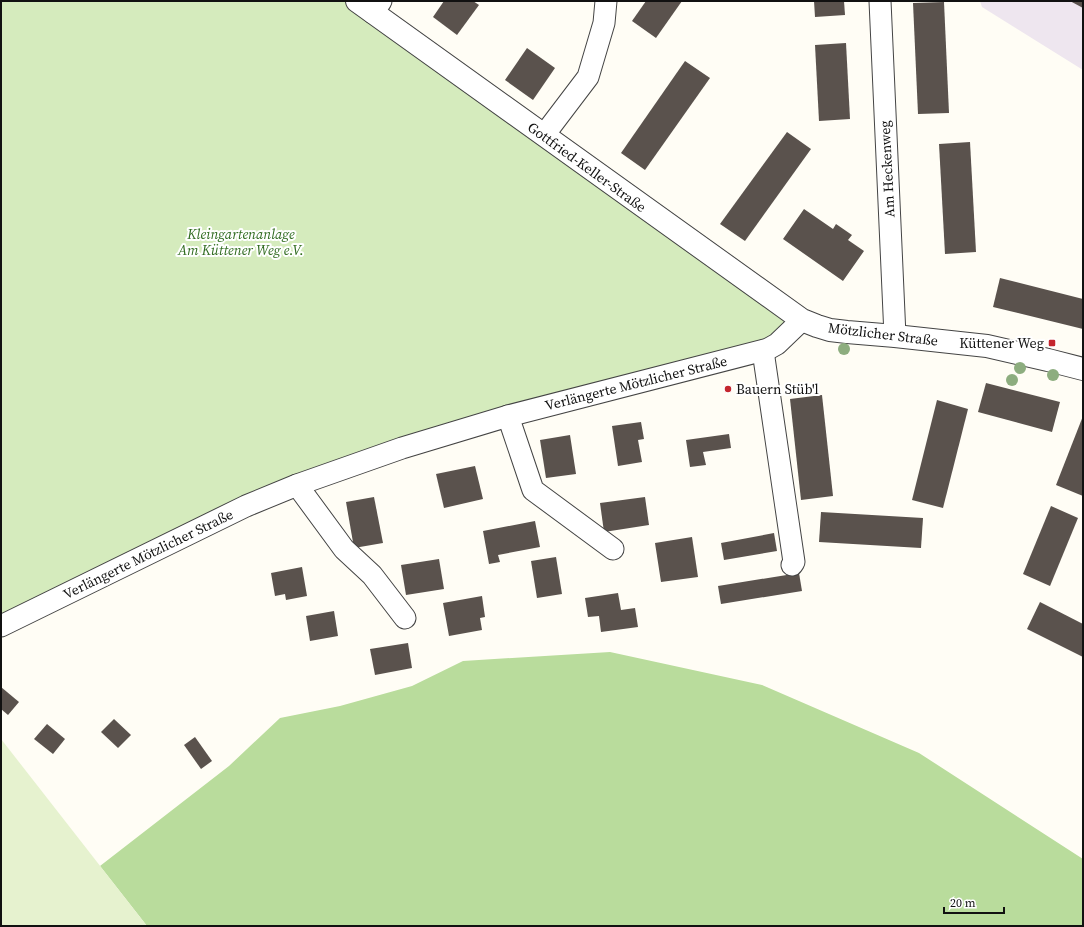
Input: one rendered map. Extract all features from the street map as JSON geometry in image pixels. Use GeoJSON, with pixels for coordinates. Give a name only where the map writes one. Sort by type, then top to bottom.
{"type":"FeatureCollection","features":[{"type":"Feature","properties":{"kind":"street"},"geometry":{"type":"LineString","coordinates":[[544,135],[588,77],[604,23],[606,1]]}},
{"type":"Feature","properties":{"kind":"street","name":"Am Heckenweg"},"geometry":{"type":"LineString","coordinates":[[880,1],[895,336]]}},
{"type":"Feature","properties":{"kind":"street","name":"Gottfried-Keller-Straße"},"geometry":{"type":"LineString","coordinates":[[371,5],[544,135],[802,320]]}},
{"type":"Feature","properties":{"kind":"street","name":"Mötzlicher Straße"},"geometry":{"type":"LineString","coordinates":[[802,320],[830,330],[987,346],[1083,369]]}},
{"type":"Feature","properties":{"kind":"street","name":"Verlängerte Mötzlicher Straße"},"geometry":{"type":"LineString","coordinates":[[1,626],[246,506],[297,485],[402,448],[508,416],[763,351],[777,344],[802,320]]}},
{"type":"Feature","properties":{"kind":"street"},"geometry":{"type":"LineString","coordinates":[[763,351],[794,562],[792,565]]}},
{"type":"Feature","properties":{"kind":"street"},"geometry":{"type":"LineString","coordinates":[[508,416],[533,490],[612,549]]}},
{"type":"Feature","properties":{"kind":"street"},"geometry":{"type":"LineString","coordinates":[[297,485],[344,549],[372,575],[405,618]]}},
{"type":"Feature","properties":{"kind":"shaded area"},"geometry":{"type":"Polygon","coordinates":[[[980,1],[1083,1],[1083,70],[982,7],[980,1]]]}},
{"type":"Feature","properties":{"kind":"green space","name":"Kleingartenanlage Am Küttener Weg e.V."},"geometry":{"type":"Polygon","coordinates":[[[1,1],[344,1],[790,321],[772,338],[507,409],[1,618],[1,1]]]}},
{"type":"Feature","properties":{"kind":"green space"},"geometry":{"type":"Polygon","coordinates":[[[610,652],[762,685],[919,753],[1083,859],[1083,926],[147,926],[100,866],[229,766],[280,718],[340,706],[412,686],[463,661],[610,652]]]}},
{"type":"Feature","properties":{"kind":"green space"},"geometry":{"type":"Polygon","coordinates":[[[1,739],[147,926],[1,926],[1,739]]]}},
{"type":"Feature","properties":{"kind":"building"},"geometry":{"type":"Polygon","coordinates":[[[444,1],[473,1],[479,5],[457,35],[433,17],[444,1]]]}},
{"type":"Feature","properties":{"kind":"building"},"geometry":{"type":"Polygon","coordinates":[[[646,1],[682,1],[656,38],[632,21],[646,1]]]}},
{"type":"Feature","properties":{"kind":"building"},"geometry":{"type":"Polygon","coordinates":[[[814,1],[844,1],[845,15],[815,17],[814,1]]]}},
{"type":"Feature","properties":{"kind":"building"},"geometry":{"type":"Polygon","coordinates":[[[1070,1],[1083,1],[1083,8],[1070,1]]]}},
{"type":"Feature","properties":{"kind":"building"},"geometry":{"type":"Polygon","coordinates":[[[944,2],[949,113],[918,114],[913,3],[944,2]]]}},
{"type":"Feature","properties":{"kind":"building"},"geometry":{"type":"Polygon","coordinates":[[[846,43],[850,119],[819,121],[815,45],[846,43]]]}},
{"type":"Feature","properties":{"kind":"building"},"geometry":{"type":"Polygon","coordinates":[[[527,48],[555,68],[533,100],[505,80],[527,48]]]}},
{"type":"Feature","properties":{"kind":"building"},"geometry":{"type":"Polygon","coordinates":[[[685,61],[710,78],[645,170],[621,153],[685,61]]]}},
{"type":"Feature","properties":{"kind":"building"},"geometry":{"type":"Polygon","coordinates":[[[787,132],[811,149],[745,241],[720,224],[787,132]]]}},
{"type":"Feature","properties":{"kind":"building"},"geometry":{"type":"Polygon","coordinates":[[[970,142],[976,252],[945,254],[939,144],[970,142]]]}},
{"type":"Feature","properties":{"kind":"building"},"geometry":{"type":"Polygon","coordinates":[[[804,209],[833,229],[836,224],[852,235],[848,240],[864,251],[843,281],[783,239],[804,209]]]}},
{"type":"Feature","properties":{"kind":"building"},"geometry":{"type":"Polygon","coordinates":[[[1000,278],[1083,299],[1083,329],[993,307],[1000,278]]]}},
{"type":"Feature","properties":{"kind":"building"},"geometry":{"type":"Polygon","coordinates":[[[986,383],[1060,402],[1052,432],[978,412],[986,383]]]}},
{"type":"Feature","properties":{"kind":"building"},"geometry":{"type":"Polygon","coordinates":[[[822,395],[833,496],[801,500],[790,399],[822,395]]]}},
{"type":"Feature","properties":{"kind":"building"},"geometry":{"type":"Polygon","coordinates":[[[937,400],[968,409],[943,508],[912,500],[937,400]]]}},
{"type":"Feature","properties":{"kind":"building"},"geometry":{"type":"Polygon","coordinates":[[[1083,416],[1083,496],[1056,485],[1083,416]]]}},
{"type":"Feature","properties":{"kind":"building"},"geometry":{"type":"Polygon","coordinates":[[[641,422],[644,439],[638,440],[642,462],[618,466],[612,426],[641,422]]]}},
{"type":"Feature","properties":{"kind":"building"},"geometry":{"type":"Polygon","coordinates":[[[729,434],[731,448],[703,452],[706,465],[690,467],[686,440],[729,434]]]}},
{"type":"Feature","properties":{"kind":"building"},"geometry":{"type":"Polygon","coordinates":[[[570,435],[576,474],[546,478],[540,440],[570,435]]]}},
{"type":"Feature","properties":{"kind":"building"},"geometry":{"type":"Polygon","coordinates":[[[475,466],[483,499],[444,508],[436,474],[475,466]]]}},
{"type":"Feature","properties":{"kind":"building"},"geometry":{"type":"Polygon","coordinates":[[[374,497],[383,543],[354,548],[346,502],[374,497]]]}},
{"type":"Feature","properties":{"kind":"building"},"geometry":{"type":"Polygon","coordinates":[[[645,497],[649,525],[604,532],[600,503],[645,497]]]}},
{"type":"Feature","properties":{"kind":"building"},"geometry":{"type":"Polygon","coordinates":[[[1051,506],[1078,518],[1050,586],[1023,574],[1051,506]]]}},
{"type":"Feature","properties":{"kind":"building"},"geometry":{"type":"Polygon","coordinates":[[[821,512],[923,518],[921,548],[819,542],[821,512]]]}},
{"type":"Feature","properties":{"kind":"building"},"geometry":{"type":"Polygon","coordinates":[[[535,521],[540,547],[498,555],[500,562],[489,564],[483,531],[535,521]]]}},
{"type":"Feature","properties":{"kind":"building"},"geometry":{"type":"Polygon","coordinates":[[[774,533],[777,551],[724,560],[721,543],[774,533]]]}},
{"type":"Feature","properties":{"kind":"building"},"geometry":{"type":"Polygon","coordinates":[[[692,537],[698,577],[661,582],[655,543],[692,537]]]}},
{"type":"Feature","properties":{"kind":"building"},"geometry":{"type":"Polygon","coordinates":[[[556,557],[562,594],[537,598],[531,561],[556,557]]]}},
{"type":"Feature","properties":{"kind":"building"},"geometry":{"type":"Polygon","coordinates":[[[439,559],[444,589],[406,595],[401,565],[439,559]]]}},
{"type":"Feature","properties":{"kind":"building"},"geometry":{"type":"Polygon","coordinates":[[[302,567],[307,596],[286,600],[285,594],[275,596],[271,573],[302,567]]]}},
{"type":"Feature","properties":{"kind":"building"},"geometry":{"type":"Polygon","coordinates":[[[799,573],[802,591],[721,604],[718,586],[799,573]]]}},
{"type":"Feature","properties":{"kind":"building"},"geometry":{"type":"Polygon","coordinates":[[[618,593],[621,610],[635,608],[638,627],[601,632],[599,616],[588,617],[585,598],[618,593]]]}},
{"type":"Feature","properties":{"kind":"building"},"geometry":{"type":"Polygon","coordinates":[[[482,596],[485,617],[480,618],[482,630],[449,636],[443,603],[482,596]]]}},
{"type":"Feature","properties":{"kind":"building"},"geometry":{"type":"Polygon","coordinates":[[[1040,602],[1083,624],[1083,657],[1027,629],[1040,602]]]}},
{"type":"Feature","properties":{"kind":"building"},"geometry":{"type":"Polygon","coordinates":[[[334,611],[338,636],[310,641],[306,616],[334,611]]]}},
{"type":"Feature","properties":{"kind":"building"},"geometry":{"type":"Polygon","coordinates":[[[408,643],[412,668],[375,675],[370,649],[408,643]]]}},
{"type":"Feature","properties":{"kind":"building"},"geometry":{"type":"Polygon","coordinates":[[[1,687],[19,702],[8,715],[1,709],[1,687]]]}},
{"type":"Feature","properties":{"kind":"building"},"geometry":{"type":"Polygon","coordinates":[[[114,719],[131,735],[118,748],[101,732],[114,719]]]}},
{"type":"Feature","properties":{"kind":"building"},"geometry":{"type":"Polygon","coordinates":[[[47,724],[65,739],[53,754],[34,739],[47,724]]]}},
{"type":"Feature","properties":{"kind":"building"},"geometry":{"type":"Polygon","coordinates":[[[195,737],[212,761],[201,769],[184,745],[195,737]]]}},
{"type":"Feature","properties":{"kind":"place","name":"Küttener Weg"},"geometry":{"type":"Point","coordinates":[1052,343]}},
{"type":"Feature","properties":{"kind":"place","name":"Bauern Stüb'l"},"geometry":{"type":"Point","coordinates":[728,389]}}]}
